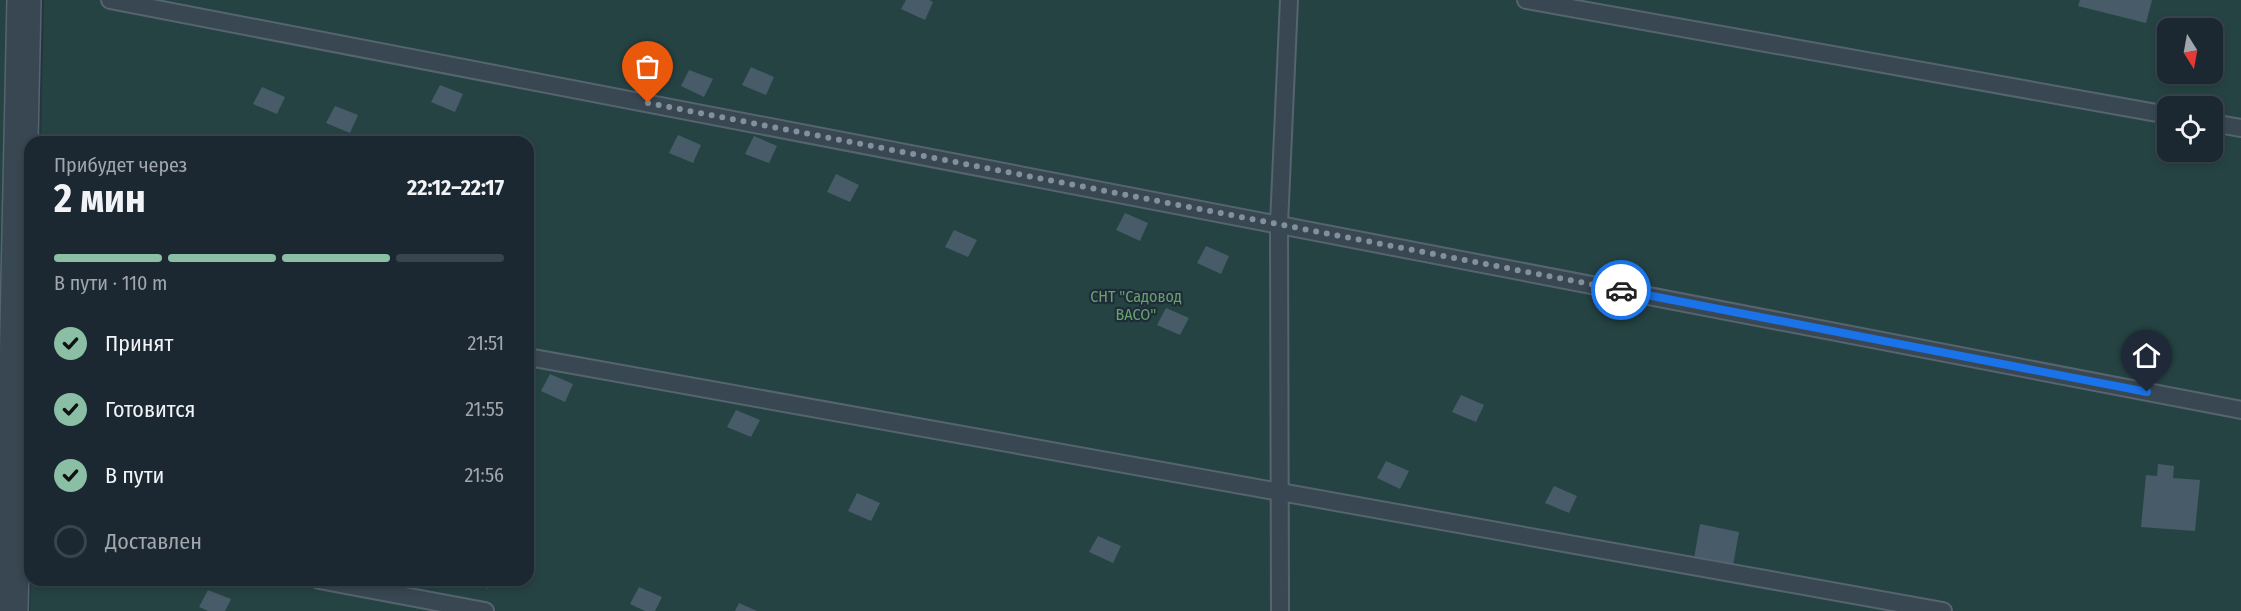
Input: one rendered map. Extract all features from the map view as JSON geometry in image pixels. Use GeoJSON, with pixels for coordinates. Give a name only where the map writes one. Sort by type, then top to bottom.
{"type":"FeatureCollection","features":[{"type":"Feature","properties":{"kind":"street"},"geometry":{"type":"LineString","coordinates":[[11,611],[21,526],[8,337],[24,267],[24,0]]}},
{"type":"Feature","properties":{"kind":"lane"},"geometry":{"type":"LineString","coordinates":[[110,0],[2241,410]]}},
{"type":"Feature","properties":{"kind":"lane"},"geometry":{"type":"LineString","coordinates":[[1280,611],[1279,224],[1288,0]]}},
{"type":"Feature","properties":{"kind":"lane"},"geometry":{"type":"LineString","coordinates":[[1526,0],[2157,113]]}},
{"type":"Feature","properties":{"kind":"lane"},"geometry":{"type":"LineString","coordinates":[[2223,125],[2241,128]]}},
{"type":"Feature","properties":{"kind":"lane"},"geometry":{"type":"LineString","coordinates":[[534,358],[1943,611]]}},
{"type":"Feature","properties":{"kind":"lane"},"geometry":{"type":"LineString","coordinates":[[351,586],[485,611]]}},
{"type":"Feature","properties":{"kind":"green space"},"geometry":{"type":"Polygon","coordinates":[[[0,0],[7,0],[0,413],[0,0]]]}},
{"type":"Feature","properties":{"kind":"green space","name":"СНТ \"Садовод ВАСО\""},"geometry":{"type":"Polygon","coordinates":[[[44,0],[2241,0],[2241,611],[30,611],[31,586],[534,586],[534,136],[41,136],[44,0]]]}},
{"type":"Feature","properties":{"kind":"building"},"geometry":{"type":"Polygon","coordinates":[[[906,0],[933,2],[925,20],[901,9],[906,0]]]}},
{"type":"Feature","properties":{"kind":"building"},"geometry":{"type":"Polygon","coordinates":[[[2080,0],[2152,0],[2146,23],[2078,6],[2080,0]]]}},
{"type":"Feature","properties":{"kind":"building"},"geometry":{"type":"Polygon","coordinates":[[[751,67],[774,77],[766,95],[742,85],[751,67]]]}},
{"type":"Feature","properties":{"kind":"building"},"geometry":{"type":"Polygon","coordinates":[[[689,70],[713,79],[704,97],[681,86],[689,70]]]}},
{"type":"Feature","properties":{"kind":"building"},"geometry":{"type":"Polygon","coordinates":[[[440,85],[463,94],[455,112],[431,102],[440,85]]]}},
{"type":"Feature","properties":{"kind":"building"},"geometry":{"type":"Polygon","coordinates":[[[262,87],[285,97],[277,114],[253,104],[262,87]]]}},
{"type":"Feature","properties":{"kind":"building"},"geometry":{"type":"Polygon","coordinates":[[[335,106],[358,115],[350,133],[326,123],[335,106]]]}},
{"type":"Feature","properties":{"kind":"building"},"geometry":{"type":"Polygon","coordinates":[[[678,135],[701,145],[693,163],[669,153],[678,135]]]}},
{"type":"Feature","properties":{"kind":"building"},"geometry":{"type":"Polygon","coordinates":[[[754,136],[777,146],[769,163],[745,154],[754,136]]]}},
{"type":"Feature","properties":{"kind":"building"},"geometry":{"type":"Polygon","coordinates":[[[836,174],[859,185],[850,202],[827,192],[836,174]]]}},
{"type":"Feature","properties":{"kind":"building"},"geometry":{"type":"Polygon","coordinates":[[[1125,213],[1148,223],[1140,241],[1116,230],[1125,213]]]}},
{"type":"Feature","properties":{"kind":"building"},"geometry":{"type":"Polygon","coordinates":[[[954,230],[977,240],[968,257],[945,247],[954,230]]]}},
{"type":"Feature","properties":{"kind":"building"},"geometry":{"type":"Polygon","coordinates":[[[1206,246],[1229,256],[1221,274],[1197,263],[1206,246]]]}},
{"type":"Feature","properties":{"kind":"building"},"geometry":{"type":"Polygon","coordinates":[[[1166,308],[1189,318],[1180,335],[1157,325],[1166,308]]]}},
{"type":"Feature","properties":{"kind":"building"},"geometry":{"type":"Polygon","coordinates":[[[550,374],[573,384],[565,402],[541,391],[550,374]]]}},
{"type":"Feature","properties":{"kind":"building"},"geometry":{"type":"Polygon","coordinates":[[[1461,395],[1484,405],[1476,422],[1452,412],[1461,395]]]}},
{"type":"Feature","properties":{"kind":"building"},"geometry":{"type":"Polygon","coordinates":[[[736,410],[760,420],[751,437],[727,427],[736,410]]]}},
{"type":"Feature","properties":{"kind":"building"},"geometry":{"type":"Polygon","coordinates":[[[1386,461],[1409,471],[1400,489],[1377,478],[1386,461]]]}},
{"type":"Feature","properties":{"kind":"building"},"geometry":{"type":"Polygon","coordinates":[[[2158,464],[2174,466],[2173,478],[2200,480],[2195,531],[2141,527],[2146,475],[2157,476],[2158,464]]]}},
{"type":"Feature","properties":{"kind":"building"},"geometry":{"type":"Polygon","coordinates":[[[1554,486],[1577,496],[1569,513],[1545,503],[1554,486]]]}},
{"type":"Feature","properties":{"kind":"building"},"geometry":{"type":"Polygon","coordinates":[[[857,493],[880,503],[871,521],[848,511],[857,493]]]}},
{"type":"Feature","properties":{"kind":"building"},"geometry":{"type":"Polygon","coordinates":[[[1700,524],[1739,532],[1732,571],[1693,564],[1700,524]]]}},
{"type":"Feature","properties":{"kind":"building"},"geometry":{"type":"Polygon","coordinates":[[[1098,536],[1121,546],[1113,563],[1089,552],[1098,536]]]}},
{"type":"Feature","properties":{"kind":"building"},"geometry":{"type":"Polygon","coordinates":[[[639,587],[662,597],[655,611],[645,611],[630,604],[639,587]]]}},
{"type":"Feature","properties":{"kind":"building"},"geometry":{"type":"Polygon","coordinates":[[[208,590],[231,599],[225,611],[208,611],[199,607],[208,590]]]}},
{"type":"Feature","properties":{"kind":"building"},"geometry":{"type":"Polygon","coordinates":[[[739,603],[757,611],[735,611],[739,603]]]}},
{"type":"Feature","properties":{"kind":"way so far"},"geometry":{"type":"LineString","coordinates":[[648,103],[1621,290]]}},
{"type":"Feature","properties":{"kind":"route"},"geometry":{"type":"LineString","coordinates":[[1621,290],[2147,392]]}}]}
